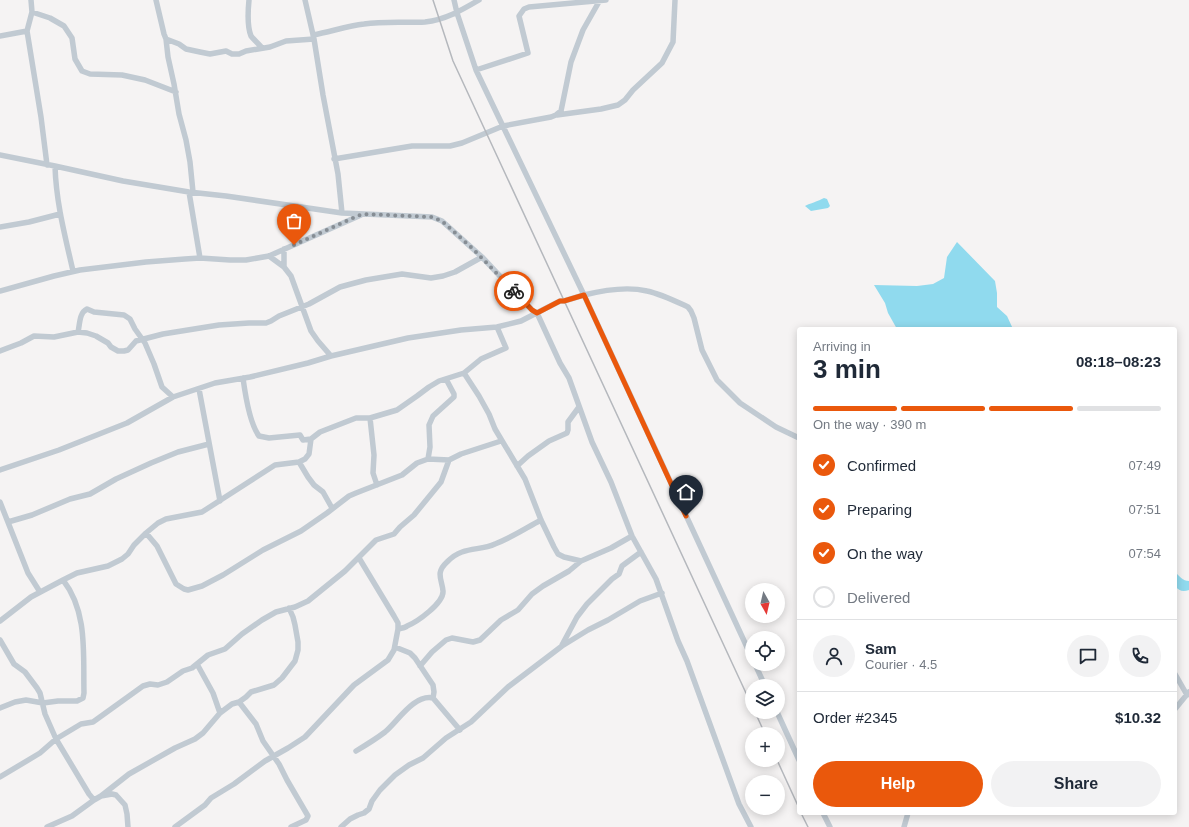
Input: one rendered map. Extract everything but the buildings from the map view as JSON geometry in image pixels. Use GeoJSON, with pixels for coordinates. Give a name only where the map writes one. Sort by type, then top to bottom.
{"type":"FeatureCollection","features":[{"type":"Feature","properties":{"kind":"street"},"geometry":{"type":"LineString","coordinates":[[31,0],[32,12],[27,31],[47,165]]}},
{"type":"Feature","properties":{"kind":"street"},"geometry":{"type":"LineString","coordinates":[[156,0],[166,39],[179,114],[190,162],[191,192],[200,258]]}},
{"type":"Feature","properties":{"kind":"street"},"geometry":{"type":"LineString","coordinates":[[249,0],[248,8],[250,30],[252,37],[262,48]]}},
{"type":"Feature","properties":{"kind":"street"},"geometry":{"type":"LineString","coordinates":[[305,0],[338,174],[342,213]]}},
{"type":"Feature","properties":{"kind":"street"},"geometry":{"type":"LineString","coordinates":[[454,0],[476,70],[584,295],[745,643]]}},
{"type":"Feature","properties":{"kind":"street"},"geometry":{"type":"LineString","coordinates":[[166,39],[186,48],[210,54],[226,51],[232,54],[238,54],[270,47],[286,41],[313,37],[363,24],[388,22],[426,22],[457,13],[479,0]]}},
{"type":"Feature","properties":{"kind":"street"},"geometry":{"type":"LineString","coordinates":[[476,70],[528,53],[519,16],[524,9],[550,3],[606,0]]}},
{"type":"Feature","properties":{"kind":"street"},"geometry":{"type":"LineString","coordinates":[[334,159],[412,146],[450,146],[462,143],[503,126],[556,115],[601,109],[618,105],[625,100],[633,90],[662,63],[673,42],[675,0]]}},
{"type":"Feature","properties":{"kind":"street"},"geometry":{"type":"LineString","coordinates":[[556,115],[561,111],[572,62],[583,30],[599,1]]}},
{"type":"Feature","properties":{"kind":"street"},"geometry":{"type":"LineString","coordinates":[[32,12],[50,18],[64,26],[72,38],[75,60],[82,71],[90,74],[122,75],[145,80],[176,92]]}},
{"type":"Feature","properties":{"kind":"street"},"geometry":{"type":"LineString","coordinates":[[0,36],[27,31]]}},
{"type":"Feature","properties":{"kind":"street"},"geometry":{"type":"LineString","coordinates":[[0,155],[123,182],[342,213],[432,217],[442,221],[482,257],[532,310],[537,313],[569,378],[592,442],[611,482],[632,536],[656,579],[662,593],[678,641],[687,661],[739,804],[751,827]]}},
{"type":"Feature","properties":{"kind":"street"},"geometry":{"type":"LineString","coordinates":[[55,166],[55,184],[60,214],[73,271]]}},
{"type":"Feature","properties":{"kind":"street"},"geometry":{"type":"LineString","coordinates":[[0,227],[29,222],[60,214]]}},
{"type":"Feature","properties":{"kind":"street"},"geometry":{"type":"LineString","coordinates":[[0,291],[73,271],[146,262],[200,258],[230,260],[269,256],[362,214]]}},
{"type":"Feature","properties":{"kind":"street"},"geometry":{"type":"LineString","coordinates":[[284,249],[284,267]]}},
{"type":"Feature","properties":{"kind":"street"},"geometry":{"type":"LineString","coordinates":[[269,256],[284,267],[291,276],[311,331],[331,356]]}},
{"type":"Feature","properties":{"kind":"street"},"geometry":{"type":"LineString","coordinates":[[0,351],[34,336],[59,336],[78,332],[96,336],[118,351],[128,350],[136,341],[170,333],[219,325],[271,322],[279,316],[340,287],[366,280],[402,274],[431,278],[443,276],[455,272],[482,257]]}},
{"type":"Feature","properties":{"kind":"street"},"geometry":{"type":"LineString","coordinates":[[0,470],[59,450],[127,423],[174,397],[214,384],[308,363],[331,356],[408,338],[461,330],[497,327],[521,322],[560,301],[600,291],[633,289],[648,291],[688,307],[694,318],[702,350],[718,380],[740,403],[776,427],[797,437]]}},
{"type":"Feature","properties":{"kind":"street"},"geometry":{"type":"LineString","coordinates":[[78,332],[81,316],[83,311],[87,309],[94,312],[124,315],[130,319],[145,343],[162,387],[174,397]]}},
{"type":"Feature","properties":{"kind":"street"},"geometry":{"type":"LineString","coordinates":[[0,621],[40,592],[63,580],[77,573],[108,566],[122,559],[146,533],[158,523],[166,519],[202,512],[275,465],[299,462],[305,459],[309,454],[311,440],[320,432],[356,418],[370,418],[397,410],[429,386],[464,373],[481,359],[506,348],[497,327]]}},
{"type":"Feature","properties":{"kind":"street"},"geometry":{"type":"LineString","coordinates":[[464,373],[489,414],[501,441],[525,479],[558,554],[581,561]]}},
{"type":"Feature","properties":{"kind":"street"},"geometry":{"type":"LineString","coordinates":[[243,378],[245,395],[256,431],[259,436],[269,438],[300,435],[304,440],[311,440]]}},
{"type":"Feature","properties":{"kind":"street"},"geometry":{"type":"LineString","coordinates":[[428,459],[430,447],[429,425],[433,416],[454,397],[454,394],[446,379]]}},
{"type":"Feature","properties":{"kind":"street"},"geometry":{"type":"LineString","coordinates":[[199,389],[220,501]]}},
{"type":"Feature","properties":{"kind":"street"},"geometry":{"type":"LineString","coordinates":[[517,466],[544,445],[567,433],[568,422],[579,407]]}},
{"type":"Feature","properties":{"kind":"street"},"geometry":{"type":"LineString","coordinates":[[370,418],[374,455],[373,473],[376,485]]}},
{"type":"Feature","properties":{"kind":"street"},"geometry":{"type":"LineString","coordinates":[[146,533],[156,546],[176,584],[188,590],[202,586],[224,575],[263,550],[301,531],[349,496],[402,475],[417,463],[428,459],[449,460],[461,454],[501,441]]}},
{"type":"Feature","properties":{"kind":"street"},"geometry":{"type":"LineString","coordinates":[[8,522],[90,494],[116,478],[178,452],[209,444]]}},
{"type":"Feature","properties":{"kind":"street"},"geometry":{"type":"LineString","coordinates":[[0,777],[40,753],[56,739],[81,724],[93,722],[143,686],[150,684],[158,685],[167,682],[182,671],[192,668],[208,655],[225,649],[242,634],[262,620],[276,612],[308,601],[345,571],[376,540],[394,534],[414,515],[441,482],[449,460]]}},
{"type":"Feature","properties":{"kind":"street"},"geometry":{"type":"LineString","coordinates":[[299,462],[308,478],[323,492],[332,508]]}},
{"type":"Feature","properties":{"kind":"street"},"geometry":{"type":"LineString","coordinates":[[0,502],[28,573],[40,592]]}},
{"type":"Feature","properties":{"kind":"street"},"geometry":{"type":"LineString","coordinates":[[398,629],[418,620],[438,604],[442,597],[443,591],[441,570],[443,566],[456,555],[462,552],[495,545],[542,520]]}},
{"type":"Feature","properties":{"kind":"street"},"geometry":{"type":"LineString","coordinates":[[420,666],[432,652],[446,640],[452,638],[470,642],[480,640],[501,620],[518,610],[532,594],[543,586],[570,571],[581,561],[611,548],[632,536]]}},
{"type":"Feature","properties":{"kind":"street"},"geometry":{"type":"LineString","coordinates":[[562,646],[577,617],[587,604],[619,574],[622,566],[626,562],[641,552]]}},
{"type":"Feature","properties":{"kind":"street"},"geometry":{"type":"LineString","coordinates":[[176,827],[205,805],[211,798],[234,784],[273,756],[305,737],[354,685],[388,660],[395,647],[398,623],[359,558]]}},
{"type":"Feature","properties":{"kind":"street"},"geometry":{"type":"LineString","coordinates":[[0,708],[15,702],[26,700],[43,703],[77,701],[82,698],[84,693],[82,628],[79,613],[72,594],[63,580]]}},
{"type":"Feature","properties":{"kind":"street"},"geometry":{"type":"LineString","coordinates":[[341,827],[350,819],[364,813],[369,809],[372,801],[380,790],[395,775],[409,765],[423,758],[446,738],[471,722],[508,688],[562,646],[640,601],[662,593]]}},
{"type":"Feature","properties":{"kind":"street"},"geometry":{"type":"LineString","coordinates":[[47,827],[72,816],[129,774],[194,739],[203,733],[220,713],[232,704],[239,702],[251,692],[274,685],[282,678],[295,661],[298,650],[293,617],[289,608]]}},
{"type":"Feature","properties":{"kind":"street"},"geometry":{"type":"LineString","coordinates":[[0,640],[14,664],[25,672],[33,681],[40,693],[45,714],[56,739],[94,800]]}},
{"type":"Feature","properties":{"kind":"street"},"geometry":{"type":"LineString","coordinates":[[395,647],[410,653],[415,658],[433,685],[433,698],[460,730]]}},
{"type":"Feature","properties":{"kind":"street"},"geometry":{"type":"LineString","coordinates":[[197,664],[213,693],[220,713]]}},
{"type":"Feature","properties":{"kind":"street"},"geometry":{"type":"LineString","coordinates":[[1177,677],[1188,693],[1177,707]]}},
{"type":"Feature","properties":{"kind":"street"},"geometry":{"type":"LineString","coordinates":[[356,751],[386,732],[416,701],[424,698],[433,698]]}},
{"type":"Feature","properties":{"kind":"street"},"geometry":{"type":"LineString","coordinates":[[239,702],[256,724],[263,741],[279,764],[308,816],[308,819],[291,827]]}},
{"type":"Feature","properties":{"kind":"street"},"geometry":{"type":"LineString","coordinates":[[780,719],[797,756]]}},
{"type":"Feature","properties":{"kind":"street"},"geometry":{"type":"LineString","coordinates":[[101,796],[112,794],[116,795],[125,805],[128,827]]}},
{"type":"Feature","properties":{"kind":"street"},"geometry":{"type":"LineString","coordinates":[[825,815],[830,827]]}},
{"type":"Feature","properties":{"kind":"street"},"geometry":{"type":"LineString","coordinates":[[904,827],[907,815]]}},
{"type":"Feature","properties":{"kind":"water"},"geometry":{"type":"Polygon","coordinates":[[[824,198],[827,199],[830,206],[828,208],[811,211],[805,206],[819,200],[824,198]]]}},
{"type":"Feature","properties":{"kind":"water"},"geometry":{"type":"Polygon","coordinates":[[[957,242],[995,281],[997,307],[1007,316],[1012,327],[896,327],[888,313],[885,303],[874,285],[917,286],[933,284],[944,278],[947,257],[957,242]]]}},
{"type":"Feature","properties":{"kind":"water"},"geometry":{"type":"Polygon","coordinates":[[[1177,574],[1183,579],[1189,581],[1189,590],[1181,591],[1178,589],[1177,574]]]}},
{"type":"Feature","properties":{"kind":"railway"},"geometry":{"type":"LineString","coordinates":[[433,0],[453,61],[745,691]]}},
{"type":"Feature","properties":{"kind":"railway"},"geometry":{"type":"LineString","coordinates":[[758,719],[762,727]]}},
{"type":"Feature","properties":{"kind":"railway"},"geometry":{"type":"LineString","coordinates":[[780,767],[797,804]]}},
{"type":"Feature","properties":{"kind":"railway"},"geometry":{"type":"LineString","coordinates":[[802,815],[808,827]]}},
{"type":"Feature","properties":{"kind":"way so far"},"geometry":{"type":"LineString","coordinates":[[294,245],[362,214],[432,217],[442,221],[482,257],[514,291]]}},
{"type":"Feature","properties":{"kind":"route"},"geometry":{"type":"LineString","coordinates":[[514,291],[532,310],[537,313],[560,301],[584,295],[686,516]]}}]}
